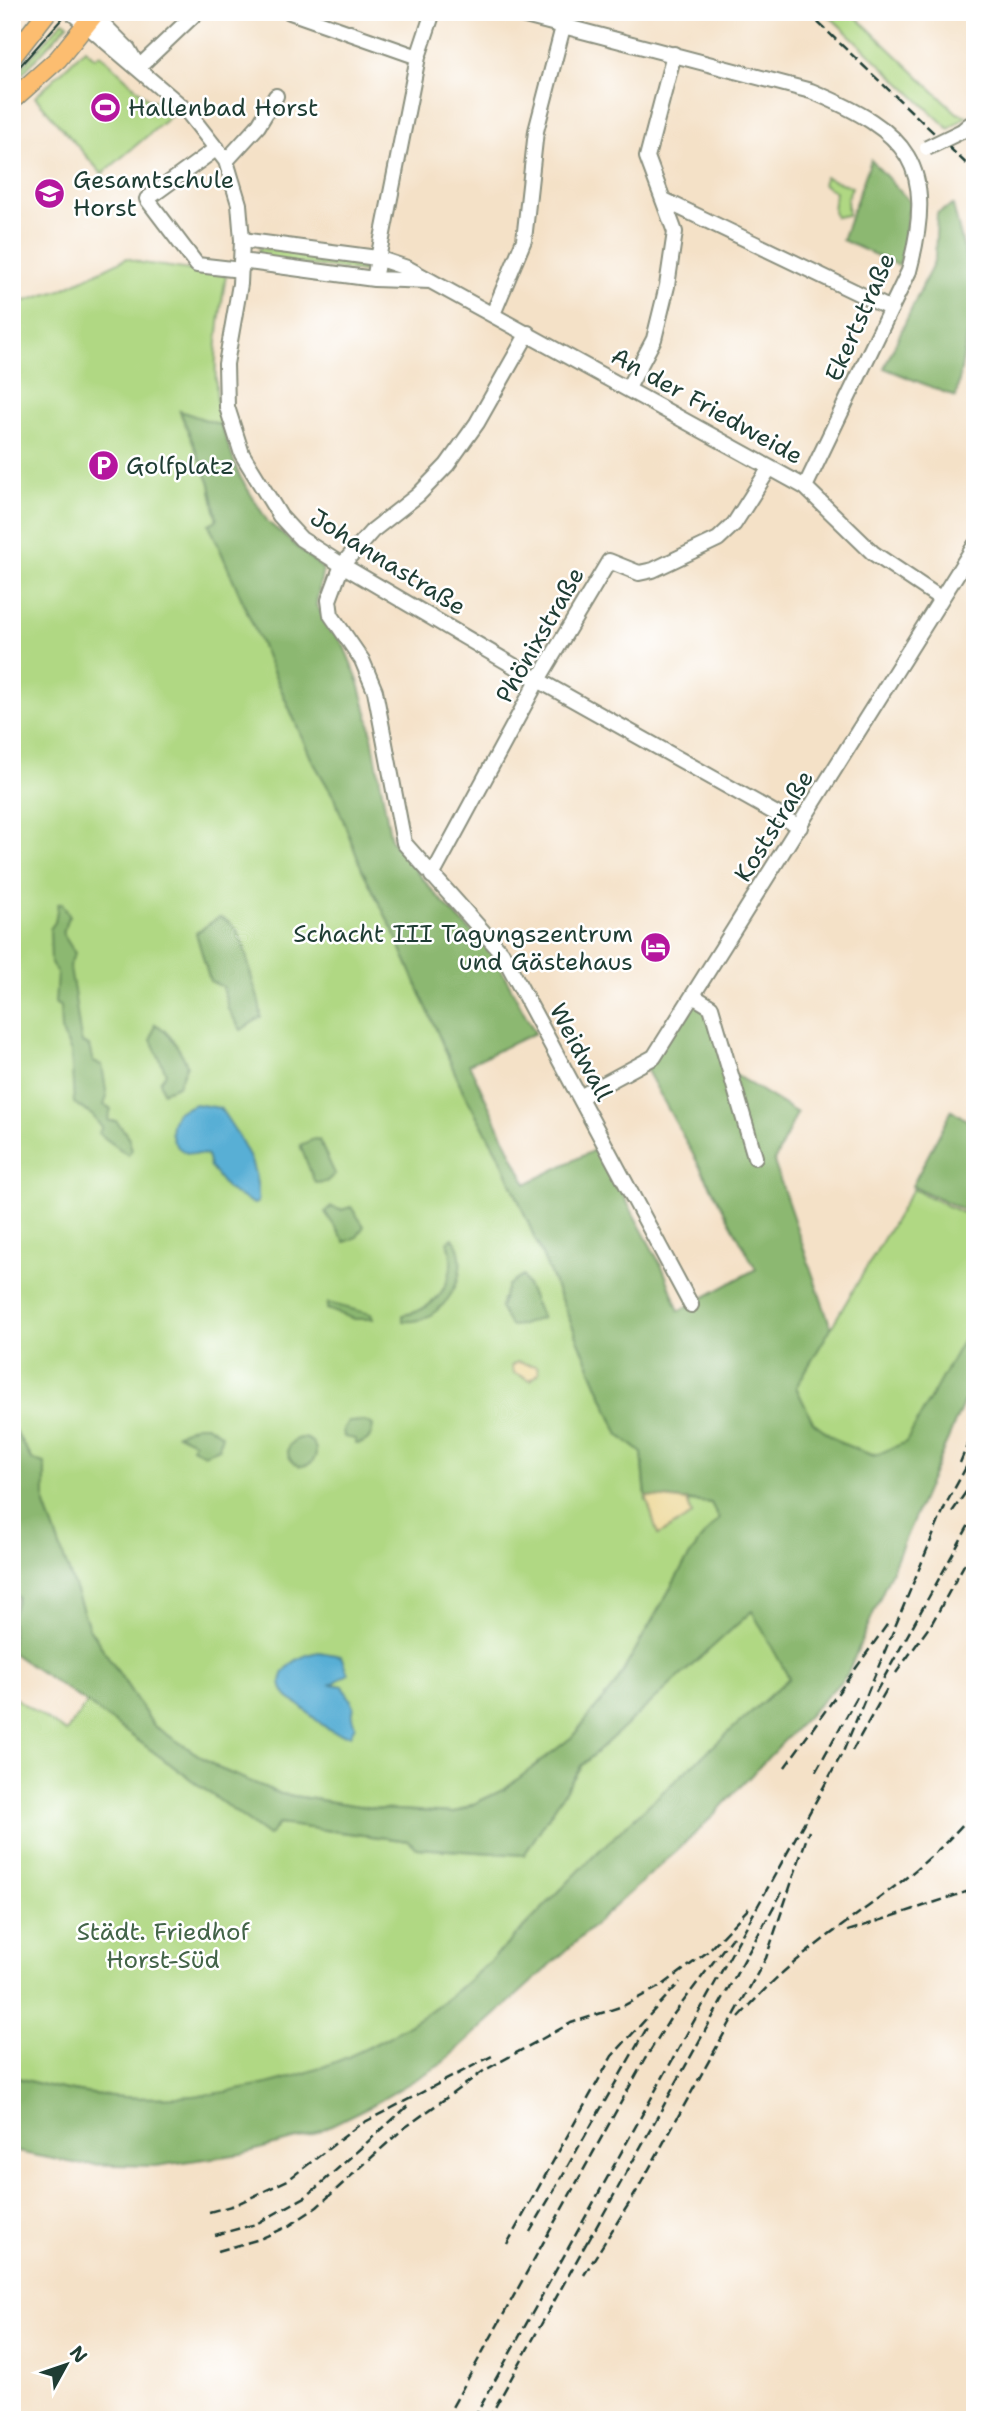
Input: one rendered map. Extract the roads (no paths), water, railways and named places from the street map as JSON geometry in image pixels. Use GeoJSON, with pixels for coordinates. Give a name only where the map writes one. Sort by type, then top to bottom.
{"type":"FeatureCollection","features":[{"type":"Feature","properties":{"kind":"main road"},"geometry":{"type":"LineString","coordinates":[[12,57],[47,12]]}},
{"type":"Feature","properties":{"kind":"main road"},"geometry":{"type":"LineString","coordinates":[[12,100],[58,59],[92,16]]}},
{"type":"Feature","properties":{"kind":"street","name":"Johannastraße"},"geometry":{"type":"LineString","coordinates":[[71,12],[92,16],[118,55],[139,67],[186,110],[226,161],[239,204],[242,240],[225,390],[231,429],[260,488],[280,516],[301,539],[342,565],[538,680],[800,827]]}},
{"type":"Feature","properties":{"kind":"street"},"geometry":{"type":"LineString","coordinates":[[139,67],[197,12]]}},
{"type":"Feature","properties":{"kind":"street"},"geometry":{"type":"LineString","coordinates":[[290,12],[418,57]]}},
{"type":"Feature","properties":{"kind":"street"},"geometry":{"type":"LineString","coordinates":[[374,279],[418,57],[433,12]]}},
{"type":"Feature","properties":{"kind":"street"},"geometry":{"type":"LineString","coordinates":[[510,12],[811,91],[879,125],[911,157],[970,125]]}},
{"type":"Feature","properties":{"kind":"street"},"geometry":{"type":"LineString","coordinates":[[494,314],[524,240],[537,131],[563,27]]}},
{"type":"Feature","properties":{"kind":"street"},"geometry":{"type":"LineString","coordinates":[[628,388],[654,339],[667,286],[674,232],[647,158],[674,54]]}},
{"type":"Feature","properties":{"kind":"street"},"geometry":{"type":"LineString","coordinates":[[226,161],[257,126],[275,96]]}},
{"type":"Feature","properties":{"kind":"street","name":"An der Friedweide"},"geometry":{"type":"LineString","coordinates":[[217,148],[147,199],[197,265],[431,281]]}},
{"type":"Feature","properties":{"kind":"street","name":"Ekertstraße"},"geometry":{"type":"LineString","coordinates":[[806,487],[909,271],[919,234],[921,198],[911,157]]}},
{"type":"Feature","properties":{"kind":"street"},"geometry":{"type":"LineString","coordinates":[[664,200],[891,309]]}},
{"type":"Feature","properties":{"kind":"street"},"geometry":{"type":"LineString","coordinates":[[674,232],[698,215]]}},
{"type":"Feature","properties":{"kind":"street","name":"An der Friedweide"},"geometry":{"type":"LineString","coordinates":[[242,240],[377,258],[431,281],[628,388],[768,469],[806,487],[873,553],[940,598]]}},
{"type":"Feature","properties":{"kind":"street"},"geometry":{"type":"LineString","coordinates":[[342,565],[372,531],[418,495],[447,465],[477,423],[528,333]]}},
{"type":"Feature","properties":{"kind":"street","name":"Phönixstraße"},"geometry":{"type":"LineString","coordinates":[[432,876],[538,680],[609,561],[639,573],[653,570],[718,539],[734,524],[768,469]]}},
{"type":"Feature","properties":{"kind":"street","name":"Koststraße"},"geometry":{"type":"LineString","coordinates":[[580,1097],[654,1057],[975,545]]}},
{"type":"Feature","properties":{"kind":"street","name":"Weidwall"},"geometry":{"type":"LineString","coordinates":[[342,565],[329,600],[331,615],[362,660],[375,691],[400,833],[410,852],[502,953],[691,1305]]}},
{"type":"Feature","properties":{"kind":"street"},"geometry":{"type":"LineString","coordinates":[[693,996],[711,1007],[755,1157]]}},
{"type":"Feature","properties":{"kind":"water"},"geometry":{"type":"Polygon","coordinates":[[[195,1104],[220,1108],[235,1130],[256,1176],[258,1202],[254,1204],[227,1189],[210,1167],[207,1155],[188,1153],[175,1144],[172,1134],[174,1117],[177,1112],[195,1104]]]}},
{"type":"Feature","properties":{"kind":"water"},"geometry":{"type":"Polygon","coordinates":[[[319,1652],[341,1656],[348,1674],[332,1684],[343,1686],[354,1706],[352,1717],[355,1726],[350,1735],[335,1732],[322,1725],[289,1698],[282,1687],[284,1672],[289,1666],[304,1656],[319,1652]]]}},
{"type":"Feature","properties":{"kind":"tram line"},"geometry":{"type":"LineString","coordinates":[[12,75],[68,12]]}},
{"type":"Feature","properties":{"kind":"railway"},"geometry":{"type":"LineString","coordinates":[[807,12],[975,172]]}},
{"type":"Feature","properties":{"kind":"railway"},"geometry":{"type":"LineString","coordinates":[[960,1463],[975,1426]]}},
{"type":"Feature","properties":{"kind":"railway"},"geometry":{"type":"LineString","coordinates":[[473,2420],[843,1752],[946,1504],[975,1451]]}},
{"type":"Feature","properties":{"kind":"railway"},"geometry":{"type":"LineString","coordinates":[[952,1512],[975,1479]]}},
{"type":"Feature","properties":{"kind":"railway"},"geometry":{"type":"LineString","coordinates":[[876,1692],[975,1514]]}},
{"type":"Feature","properties":{"kind":"railway"},"geometry":{"type":"LineString","coordinates":[[896,1673],[932,1623],[975,1545]]}},
{"type":"Feature","properties":{"kind":"railway"},"geometry":{"type":"LineString","coordinates":[[785,1767],[889,1622]]}},
{"type":"Feature","properties":{"kind":"railway"},"geometry":{"type":"LineString","coordinates":[[852,1751],[888,1687]]}},
{"type":"Feature","properties":{"kind":"railway"},"geometry":{"type":"LineString","coordinates":[[816,1771],[857,1697]]}},
{"type":"Feature","properties":{"kind":"railway"},"geometry":{"type":"LineString","coordinates":[[739,2017],[789,1967],[909,1876],[953,1835],[975,1810]]}},
{"type":"Feature","properties":{"kind":"railway"},"geometry":{"type":"LineString","coordinates":[[584,2275],[635,2194],[766,1958],[809,1831]]}},
{"type":"Feature","properties":{"kind":"railway"},"geometry":{"type":"LineString","coordinates":[[848,1931],[975,1889]]}},
{"type":"Feature","properties":{"kind":"railway"},"geometry":{"type":"LineString","coordinates":[[588,2242],[783,1890]]}},
{"type":"Feature","properties":{"kind":"railway"},"geometry":{"type":"LineString","coordinates":[[218,2251],[260,2239],[289,2226],[317,2207],[403,2129],[485,2070],[571,2023],[623,2006],[663,1985],[706,1953],[750,1907]]}},
{"type":"Feature","properties":{"kind":"railway"},"geometry":{"type":"LineString","coordinates":[[445,2420],[645,2059],[670,2019],[733,1936]]}},
{"type":"Feature","properties":{"kind":"railway"},"geometry":{"type":"LineString","coordinates":[[507,2244],[612,2056],[680,1982]]}},
{"type":"Feature","properties":{"kind":"railway"},"geometry":{"type":"LineString","coordinates":[[530,2232],[648,2026]]}},
{"type":"Feature","properties":{"kind":"railway"},"geometry":{"type":"LineString","coordinates":[[209,2212],[235,2205],[288,2180],[359,2125],[494,2055]]}},
{"type":"Feature","properties":{"kind":"railway"},"geometry":{"type":"LineString","coordinates":[[215,2235],[256,2224],[307,2196],[409,2105]]}},
{"type":"Feature","properties":{"kind":"railway"},"geometry":{"type":"LineString","coordinates":[[488,2420],[592,2233]]}},
{"type":"Feature","properties":{"kind":"place","name":"Hallenbad Horst"},"geometry":{"type":"Point","coordinates":[105,108]}},
{"type":"Feature","properties":{"kind":"place","name":"Gesamtschule Horst"},"geometry":{"type":"Point","coordinates":[50,194]}},
{"type":"Feature","properties":{"kind":"place","name":"Golfplatz"},"geometry":{"type":"Point","coordinates":[103,466]}},
{"type":"Feature","properties":{"kind":"place","name":"Schacht III Tagungszentrum und Gästehaus"},"geometry":{"type":"Point","coordinates":[656,948]}},
{"type":"Feature","properties":{"kind":"park label","name":"Städt. Friedhof Horst-Süd"},"geometry":{"type":"Point","coordinates":[163,1946]}}]}
